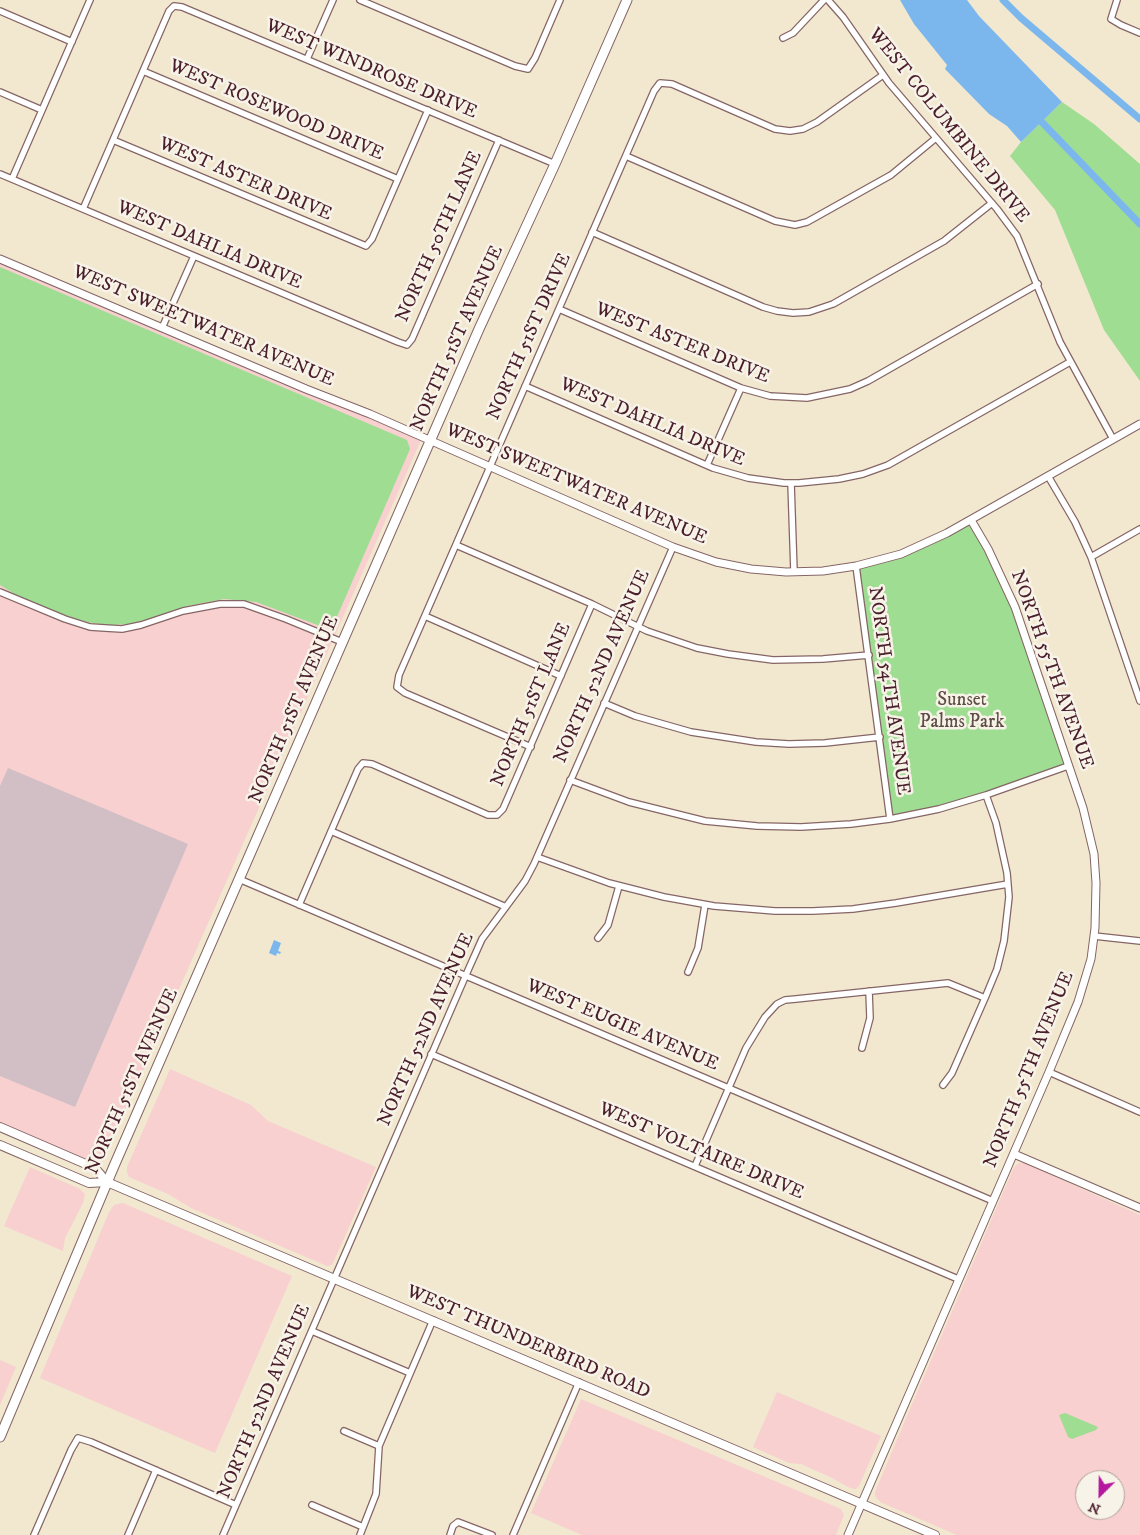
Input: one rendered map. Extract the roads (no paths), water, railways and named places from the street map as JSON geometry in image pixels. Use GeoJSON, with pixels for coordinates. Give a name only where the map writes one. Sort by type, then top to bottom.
{"type":"FeatureCollection","features":[{"type":"Feature","properties":{"kind":"main road","name":"NORTH 51ST AVENUE"},"geometry":{"type":"LineString","coordinates":[[0,1437],[107,1182],[478,329],[555,164],[627,0]]}},
{"type":"Feature","properties":{"kind":"main road","name":"WEST THUNDERBIRD ROAD"},"geometry":{"type":"LineString","coordinates":[[0,1127],[95,1168],[107,1182]]}},
{"type":"Feature","properties":{"kind":"main road","name":"WEST THUNDERBIRD ROAD"},"geometry":{"type":"LineString","coordinates":[[0,1145],[89,1183],[107,1182],[935,1535]]}},
{"type":"Feature","properties":{"kind":"street"},"geometry":{"type":"LineString","coordinates":[[12,179],[90,0]]}},
{"type":"Feature","properties":{"kind":"street"},"geometry":{"type":"LineString","coordinates":[[307,59],[333,0]]}},
{"type":"Feature","properties":{"kind":"street"},"geometry":{"type":"LineString","coordinates":[[360,0],[514,66],[528,69],[535,58],[560,0]]}},
{"type":"Feature","properties":{"kind":"street"},"geometry":{"type":"LineString","coordinates":[[783,38],[793,33],[824,0]]}},
{"type":"Feature","properties":{"kind":"street","name":"WEST COLUMBINE DRIVE"},"geometry":{"type":"LineString","coordinates":[[828,0],[843,17],[882,74],[992,203],[1017,236],[1060,342],[1113,439]]}},
{"type":"Feature","properties":{"kind":"street"},"geometry":{"type":"LineString","coordinates":[[1117,0],[1111,19],[1140,33]]}},
{"type":"Feature","properties":{"kind":"street","name":"WEST WINDROSE DRIVE"},"geometry":{"type":"LineString","coordinates":[[143,71],[169,11],[174,6],[182,7],[555,164]]}},
{"type":"Feature","properties":{"kind":"street"},"geometry":{"type":"LineString","coordinates":[[0,11],[72,42]]}},
{"type":"Feature","properties":{"kind":"street"},"geometry":{"type":"LineString","coordinates":[[83,209],[143,71]]}},
{"type":"Feature","properties":{"kind":"street","name":"WEST ROSEWOOD DRIVE"},"geometry":{"type":"LineString","coordinates":[[143,71],[398,179]]}},
{"type":"Feature","properties":{"kind":"street","name":"NORTH 51ST DRIVE"},"geometry":{"type":"LineString","coordinates":[[530,747],[405,693],[397,687],[399,675],[654,91],[660,83],[672,84],[775,129],[790,131],[803,129],[817,122],[882,74]]}},
{"type":"Feature","properties":{"kind":"street"},"geometry":{"type":"LineString","coordinates":[[0,92],[42,110]]}},
{"type":"Feature","properties":{"kind":"street"},"geometry":{"type":"LineString","coordinates":[[398,179],[428,110]]}},
{"type":"Feature","properties":{"kind":"street"},"geometry":{"type":"LineString","coordinates":[[626,156],[775,221],[795,225],[808,222],[892,175],[936,138]]}},
{"type":"Feature","properties":{"kind":"street","name":"WEST ASTER DRIVE"},"geometry":{"type":"LineString","coordinates":[[113,140],[366,246],[372,239],[398,179]]}},
{"type":"Feature","properties":{"kind":"street","name":"NORTH 50TH LANE"},"geometry":{"type":"LineString","coordinates":[[407,344],[412,339],[499,140]]}},
{"type":"Feature","properties":{"kind":"street","name":"WEST DAHLIA DRIVE"},"geometry":{"type":"LineString","coordinates":[[0,174],[398,342],[407,344]]}},
{"type":"Feature","properties":{"kind":"street"},"geometry":{"type":"LineString","coordinates":[[592,232],[763,307],[793,313],[808,312],[833,304],[944,241],[992,203]]}},
{"type":"Feature","properties":{"kind":"street"},"geometry":{"type":"LineString","coordinates":[[162,328],[194,256]]}},
{"type":"Feature","properties":{"kind":"street","name":"WEST SWEETWATER AVENUE"},"geometry":{"type":"LineString","coordinates":[[0,259],[431,440],[673,547],[708,559],[751,569],[794,572],[823,571],[886,559],[918,548],[1140,424]]}},
{"type":"Feature","properties":{"kind":"street","name":"WEST ASTER DRIVE"},"geometry":{"type":"LineString","coordinates":[[559,309],[741,388],[770,396],[797,398],[821,396],[850,389],[1038,284]]}},
{"type":"Feature","properties":{"kind":"street","name":"WEST DAHLIA DRIVE"},"geometry":{"type":"LineString","coordinates":[[525,386],[707,465],[748,478],[791,483],[821,482],[863,474],[888,465],[1070,362]]}},
{"type":"Feature","properties":{"kind":"street"},"geometry":{"type":"LineString","coordinates":[[707,465],[741,388]]}},
{"type":"Feature","properties":{"kind":"street"},"geometry":{"type":"LineString","coordinates":[[1048,476],[1075,522],[1091,557],[1140,702]]}},
{"type":"Feature","properties":{"kind":"street"},"geometry":{"type":"LineString","coordinates":[[791,483],[794,572]]}},
{"type":"Feature","properties":{"kind":"street","name":"NORTH 55TH AVENUE"},"geometry":{"type":"LineString","coordinates":[[848,1535],[1078,1002],[1089,968],[1094,936],[1096,883],[1094,854],[1083,808],[1015,607],[988,549],[971,520]]}},
{"type":"Feature","properties":{"kind":"street"},"geometry":{"type":"LineString","coordinates":[[1091,557],[1140,530]]}},
{"type":"Feature","properties":{"kind":"street"},"geometry":{"type":"LineString","coordinates":[[456,545],[592,604],[638,627],[670,640],[698,648],[751,658],[773,660],[823,659],[869,654]]}},
{"type":"Feature","properties":{"kind":"street","name":"NORTH 52ND AVENUE"},"geometry":{"type":"LineString","coordinates":[[223,1535],[465,976],[482,939],[525,881],[537,857],[673,547]]}},
{"type":"Feature","properties":{"kind":"street","name":"NORTH 54TH AVENUE"},"geometry":{"type":"LineString","coordinates":[[856,566],[890,819]]}},
{"type":"Feature","properties":{"kind":"street"},"geometry":{"type":"LineString","coordinates":[[0,592],[65,620],[90,627],[122,629],[142,626],[183,612],[220,604],[244,604],[342,642]]}},
{"type":"Feature","properties":{"kind":"street","name":"NORTH 51ST LANE"},"geometry":{"type":"LineString","coordinates":[[331,831],[358,769],[363,763],[372,764],[488,814],[497,815],[503,810],[592,604]]}},
{"type":"Feature","properties":{"kind":"street"},"geometry":{"type":"LineString","coordinates":[[425,616],[561,676]]}},
{"type":"Feature","properties":{"kind":"street"},"geometry":{"type":"LineString","coordinates":[[604,703],[635,716],[691,732],[756,742],[789,744],[825,743],[880,737]]}},
{"type":"Feature","properties":{"kind":"street"},"geometry":{"type":"LineString","coordinates":[[570,780],[629,802],[705,821],[757,826],[801,827],[890,819],[939,809],[986,795],[1068,766]]}},
{"type":"Feature","properties":{"kind":"street"},"geometry":{"type":"LineString","coordinates":[[943,1085],[952,1073],[997,968],[1008,918],[1008,884],[1003,850],[986,795]]}},
{"type":"Feature","properties":{"kind":"street"},"geometry":{"type":"LineString","coordinates":[[299,905],[331,831],[506,907]]}},
{"type":"Feature","properties":{"kind":"street"},"geometry":{"type":"LineString","coordinates":[[537,857],[584,875],[664,898],[775,911],[853,909],[1008,884]]}},
{"type":"Feature","properties":{"kind":"street","name":"WEST EUGIE AVENUE"},"geometry":{"type":"LineString","coordinates":[[239,879],[992,1201]]}},
{"type":"Feature","properties":{"kind":"street"},"geometry":{"type":"LineString","coordinates":[[598,938],[608,925],[619,886]]}},
{"type":"Feature","properties":{"kind":"street"},"geometry":{"type":"LineString","coordinates":[[688,972],[698,948],[705,904]]}},
{"type":"Feature","properties":{"kind":"street"},"geometry":{"type":"LineString","coordinates":[[1094,936],[1140,941]]}},
{"type":"Feature","properties":{"kind":"street"},"geometry":{"type":"LineString","coordinates":[[695,1166],[751,1038],[765,1017],[777,1004],[796,998],[948,983],[985,998]]}},
{"type":"Feature","properties":{"kind":"street"},"geometry":{"type":"LineString","coordinates":[[862,1048],[870,1018],[869,991]]}},
{"type":"Feature","properties":{"kind":"street","name":"WEST VOLTAIRE DRIVE"},"geometry":{"type":"LineString","coordinates":[[431,1054],[958,1279]]}},
{"type":"Feature","properties":{"kind":"street"},"geometry":{"type":"LineString","coordinates":[[1049,1072],[1140,1112]]}},
{"type":"Feature","properties":{"kind":"street"},"geometry":{"type":"LineString","coordinates":[[1014,1154],[1140,1208]]}},
{"type":"Feature","properties":{"kind":"street"},"geometry":{"type":"LineString","coordinates":[[360,1535],[376,1494],[379,1446],[433,1320]]}},
{"type":"Feature","properties":{"kind":"street"},"geometry":{"type":"LineString","coordinates":[[312,1332],[410,1373]]}},
{"type":"Feature","properties":{"kind":"street"},"geometry":{"type":"LineString","coordinates":[[513,1535],[579,1382]]}},
{"type":"Feature","properties":{"kind":"street"},"geometry":{"type":"LineString","coordinates":[[344,1431],[379,1446]]}},
{"type":"Feature","properties":{"kind":"street"},"geometry":{"type":"LineString","coordinates":[[34,1535],[70,1450],[78,1438],[236,1505]]}},
{"type":"Feature","properties":{"kind":"street"},"geometry":{"type":"LineString","coordinates":[[128,1535],[156,1470]]}},
{"type":"Feature","properties":{"kind":"street"},"geometry":{"type":"LineString","coordinates":[[312,1506],[364,1527]]}},
{"type":"Feature","properties":{"kind":"street"},"geometry":{"type":"LineString","coordinates":[[450,1535],[453,1526],[458,1522],[492,1535]]}},
{"type":"Feature","properties":{"kind":"water"},"geometry":{"type":"Polygon","coordinates":[[[900,0],[967,0],[979,16],[1062,102],[1021,142],[1007,126],[989,114],[945,69],[947,65],[914,24],[900,0]]]}},
{"type":"Feature","properties":{"kind":"water"},"geometry":{"type":"Polygon","coordinates":[[[274,940],[281,943],[278,951],[281,952],[280,954],[277,953],[276,956],[269,953],[274,940]]]}},
{"type":"Feature","properties":{"kind":"waterway"},"geometry":{"type":"LineString","coordinates":[[1003,0],[1021,18],[1140,119]]}},
{"type":"Feature","properties":{"kind":"waterway"},"geometry":{"type":"LineString","coordinates":[[1036,116],[1140,224]]}},
{"type":"Feature","properties":{"kind":"park label","name":"Sunset Palms Park"},"geometry":{"type":"Point","coordinates":[962,712]}}]}
